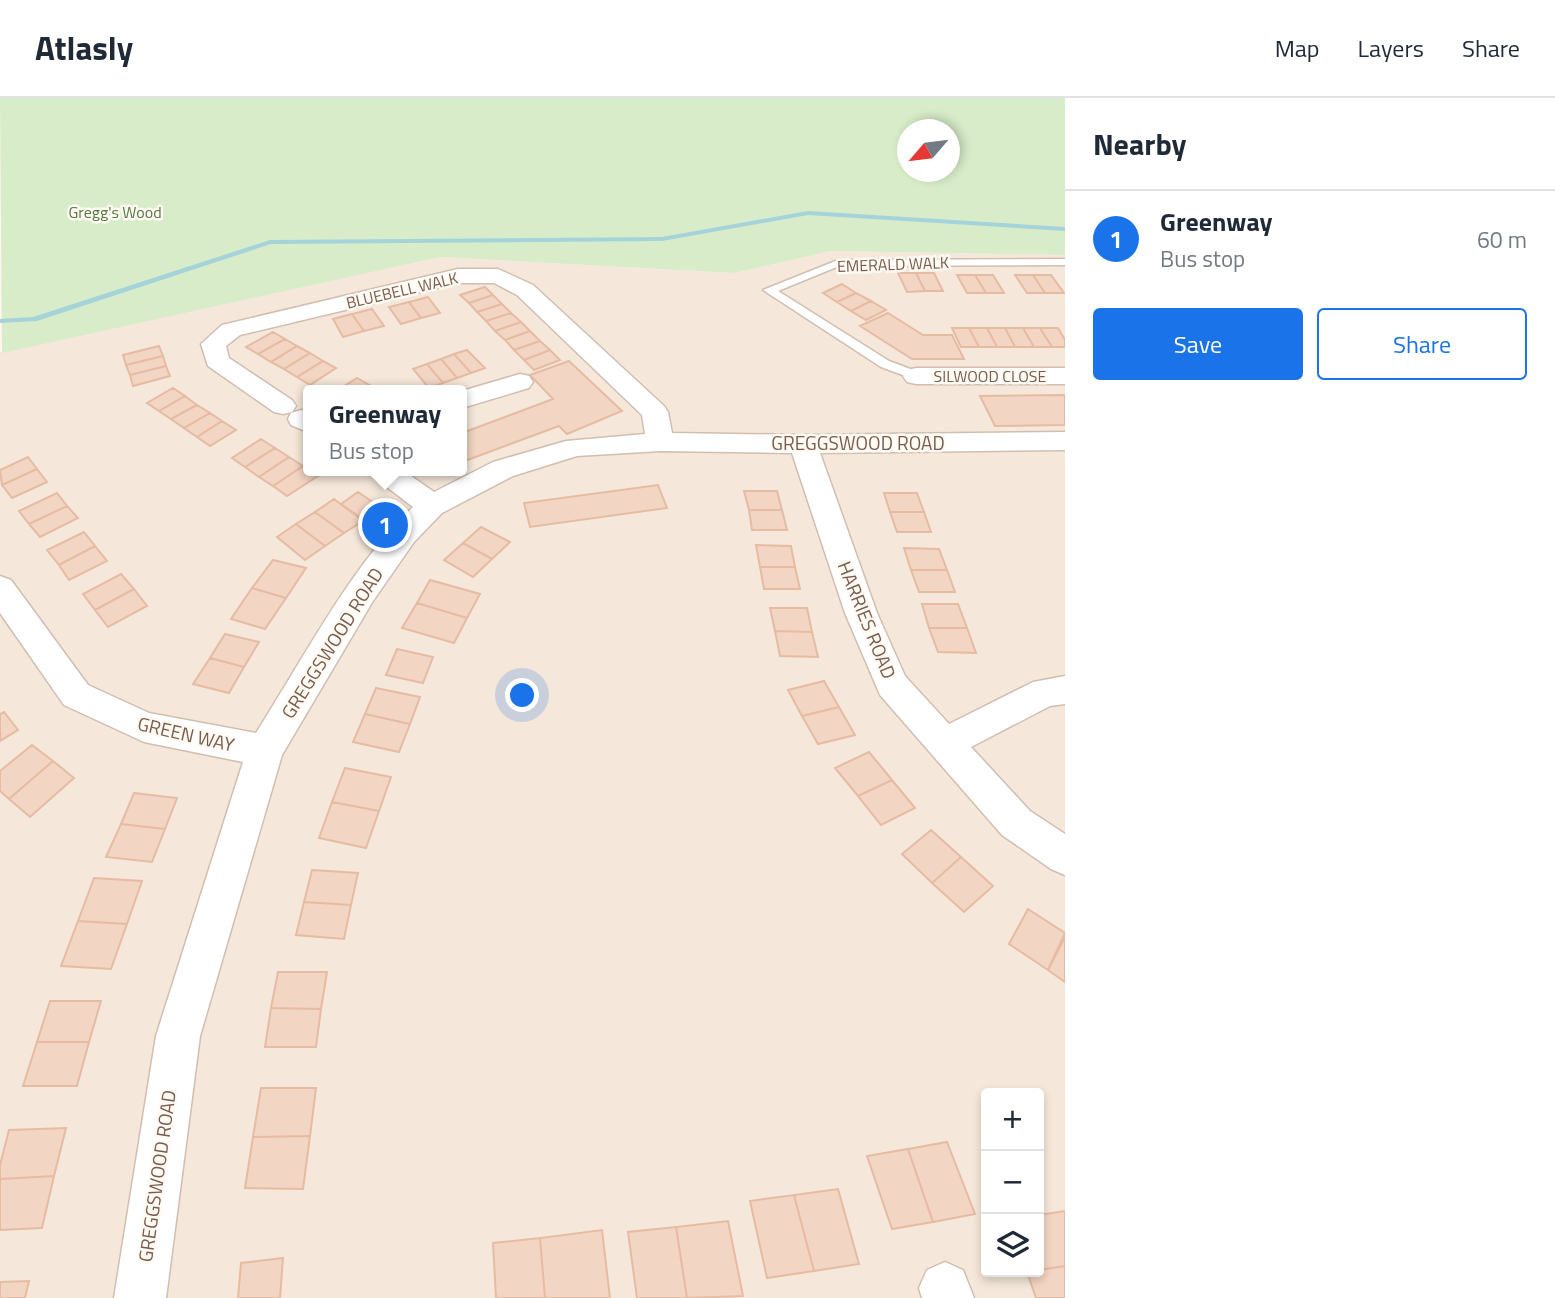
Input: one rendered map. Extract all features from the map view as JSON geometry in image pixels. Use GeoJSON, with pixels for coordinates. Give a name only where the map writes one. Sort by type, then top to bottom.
{"type":"FeatureCollection","features":[{"type":"Feature","properties":{"kind":"street","name":"BLUEBELL WALK"},"geometry":{"type":"LineString","coordinates":[[297,416],[216,361],[212,344],[231,330],[431,282],[458,276],[498,276],[525,290],[655,412],[660,442]]}},
{"type":"Feature","properties":{"kind":"street","name":"SILWOOD CLOSE"},"geometry":{"type":"LineString","coordinates":[[916,376],[1065,376]]}},
{"type":"Feature","properties":{"kind":"street"},"geometry":{"type":"LineString","coordinates":[[467,398],[520,382]]}},
{"type":"Feature","properties":{"kind":"street","name":"GREGGSWOOD ROAD"},"geometry":{"type":"LineString","coordinates":[[139,1298],[178,1036],[265,751],[362,592],[403,534],[432,506],[503,469],[576,447],[660,442],[803,444],[1065,441]]}},
{"type":"Feature","properties":{"kind":"street","name":"HARRIES ROAD"},"geometry":{"type":"LineString","coordinates":[[803,444],[861,613],[892,685],[1016,823],[1065,856]]}},
{"type":"Feature","properties":{"kind":"street"},"geometry":{"type":"LineString","coordinates":[[392,476],[432,506]]}},
{"type":"Feature","properties":{"kind":"street","name":"GREEN WAY"},"geometry":{"type":"LineString","coordinates":[[0,587],[76,695],[145,727],[265,751]]}},
{"type":"Feature","properties":{"kind":"street"},"geometry":{"type":"LineString","coordinates":[[944,744],[1045,692],[1065,690]]}},
{"type":"Feature","properties":{"kind":"lane","name":"EMERALD WALK"},"geometry":{"type":"LineString","coordinates":[[916,376],[885,364],[769,290],[838,263],[1065,262]]}},
{"type":"Feature","properties":{"kind":"shaded area"},"geometry":{"type":"Polygon","coordinates":[[[831,251],[1065,255],[1065,1298],[0,1298],[0,352],[440,257],[734,273],[831,251]]]}},
{"type":"Feature","properties":{"kind":"green space","name":"Gregg's Wood"},"geometry":{"type":"Polygon","coordinates":[[[0,98],[1065,98],[1065,255],[831,251],[734,273],[440,257],[2,353],[0,98]]]}},
{"type":"Feature","properties":{"kind":"building"},"geometry":{"type":"Polygon","coordinates":[[[898,273],[916,273],[925,291],[907,292],[898,273]]]}},
{"type":"Feature","properties":{"kind":"building"},"geometry":{"type":"Polygon","coordinates":[[[916,273],[934,273],[943,291],[925,291],[916,273]]]}},
{"type":"Feature","properties":{"kind":"building"},"geometry":{"type":"Polygon","coordinates":[[[957,275],[975,275],[986,293],[967,293],[957,275]]]}},
{"type":"Feature","properties":{"kind":"building"},"geometry":{"type":"Polygon","coordinates":[[[975,275],[993,275],[1004,293],[986,293],[975,275]]]}},
{"type":"Feature","properties":{"kind":"building"},"geometry":{"type":"Polygon","coordinates":[[[1015,275],[1033,275],[1045,293],[1027,293],[1015,275]]]}},
{"type":"Feature","properties":{"kind":"building"},"geometry":{"type":"Polygon","coordinates":[[[1033,275],[1051,275],[1064,293],[1045,293],[1033,275]]]}},
{"type":"Feature","properties":{"kind":"building"},"geometry":{"type":"Polygon","coordinates":[[[842,284],[856,293],[837,302],[823,293],[842,284]]]}},
{"type":"Feature","properties":{"kind":"building"},"geometry":{"type":"Polygon","coordinates":[[[485,287],[493,295],[469,303],[460,295],[485,287]]]}},
{"type":"Feature","properties":{"kind":"building"},"geometry":{"type":"Polygon","coordinates":[[[856,293],[871,301],[851,311],[837,302],[856,293]]]}},
{"type":"Feature","properties":{"kind":"building"},"geometry":{"type":"Polygon","coordinates":[[[493,295],[502,304],[477,312],[469,303],[493,295]]]}},
{"type":"Feature","properties":{"kind":"building"},"geometry":{"type":"Polygon","coordinates":[[[428,297],[440,313],[421,318],[409,302],[428,297]]]}},
{"type":"Feature","properties":{"kind":"building"},"geometry":{"type":"Polygon","coordinates":[[[871,301],[886,310],[866,320],[851,311],[871,301]]]}},
{"type":"Feature","properties":{"kind":"building"},"geometry":{"type":"Polygon","coordinates":[[[409,302],[421,318],[401,324],[389,307],[409,302]]]}},
{"type":"Feature","properties":{"kind":"building"},"geometry":{"type":"Polygon","coordinates":[[[502,304],[511,313],[486,321],[477,312],[502,304]]]}},
{"type":"Feature","properties":{"kind":"building"},"geometry":{"type":"Polygon","coordinates":[[[372,309],[384,326],[364,331],[352,314],[372,309]]]}},
{"type":"Feature","properties":{"kind":"building"},"geometry":{"type":"Polygon","coordinates":[[[511,313],[521,322],[495,331],[486,321],[511,313]]]}},
{"type":"Feature","properties":{"kind":"building"},"geometry":{"type":"Polygon","coordinates":[[[888,313],[923,335],[952,335],[964,359],[912,359],[860,326],[888,313]]]}},
{"type":"Feature","properties":{"kind":"building"},"geometry":{"type":"Polygon","coordinates":[[[352,314],[364,331],[343,337],[333,319],[352,314]]]}},
{"type":"Feature","properties":{"kind":"building"},"geometry":{"type":"Polygon","coordinates":[[[521,322],[530,331],[505,340],[495,331],[521,322]]]}},
{"type":"Feature","properties":{"kind":"building"},"geometry":{"type":"Polygon","coordinates":[[[952,328],[969,328],[979,347],[961,347],[952,328]]]}},
{"type":"Feature","properties":{"kind":"building"},"geometry":{"type":"Polygon","coordinates":[[[969,328],[987,328],[997,347],[979,347],[969,328]]]}},
{"type":"Feature","properties":{"kind":"building"},"geometry":{"type":"Polygon","coordinates":[[[987,328],[1005,328],[1015,347],[997,347],[987,328]]]}},
{"type":"Feature","properties":{"kind":"building"},"geometry":{"type":"Polygon","coordinates":[[[1005,328],[1023,328],[1034,347],[1015,347],[1005,328]]]}},
{"type":"Feature","properties":{"kind":"building"},"geometry":{"type":"Polygon","coordinates":[[[1023,328],[1040,328],[1052,347],[1034,347],[1023,328]]]}},
{"type":"Feature","properties":{"kind":"building"},"geometry":{"type":"Polygon","coordinates":[[[1040,328],[1058,328],[1065,340],[1065,347],[1052,347],[1040,328]]]}},
{"type":"Feature","properties":{"kind":"building"},"geometry":{"type":"Polygon","coordinates":[[[530,331],[540,341],[514,350],[505,340],[530,331]]]}},
{"type":"Feature","properties":{"kind":"building"},"geometry":{"type":"Polygon","coordinates":[[[273,332],[285,339],[258,354],[246,347],[273,332]]]}},
{"type":"Feature","properties":{"kind":"building"},"geometry":{"type":"Polygon","coordinates":[[[285,339],[297,346],[271,362],[258,354],[285,339]]]}},
{"type":"Feature","properties":{"kind":"building"},"geometry":{"type":"Polygon","coordinates":[[[540,341],[550,350],[524,360],[514,350],[540,341]]]}},
{"type":"Feature","properties":{"kind":"building"},"geometry":{"type":"Polygon","coordinates":[[[159,346],[163,356],[126,365],[123,355],[159,346]]]}},
{"type":"Feature","properties":{"kind":"building"},"geometry":{"type":"Polygon","coordinates":[[[297,346],[310,353],[284,369],[271,362],[297,346]]]}},
{"type":"Feature","properties":{"kind":"building"},"geometry":{"type":"Polygon","coordinates":[[[467,350],[485,368],[471,373],[454,354],[467,350]]]}},
{"type":"Feature","properties":{"kind":"building"},"geometry":{"type":"Polygon","coordinates":[[[550,350],[560,360],[534,370],[524,360],[550,350]]]}},
{"type":"Feature","properties":{"kind":"building"},"geometry":{"type":"Polygon","coordinates":[[[310,353],[323,361],[297,377],[284,369],[310,353]]]}},
{"type":"Feature","properties":{"kind":"building"},"geometry":{"type":"Polygon","coordinates":[[[454,354],[471,373],[457,378],[441,359],[454,354]]]}},
{"type":"Feature","properties":{"kind":"building"},"geometry":{"type":"Polygon","coordinates":[[[163,356],[166,366],[130,375],[126,365],[163,356]]]}},
{"type":"Feature","properties":{"kind":"building"},"geometry":{"type":"Polygon","coordinates":[[[441,359],[457,378],[443,383],[427,364],[441,359]]]}},
{"type":"Feature","properties":{"kind":"building"},"geometry":{"type":"Polygon","coordinates":[[[323,361],[336,368],[310,385],[297,377],[323,361]]]}},
{"type":"Feature","properties":{"kind":"building"},"geometry":{"type":"Polygon","coordinates":[[[569,361],[622,411],[567,434],[559,426],[467,460],[467,431],[553,399],[530,375],[569,361]]]}},
{"type":"Feature","properties":{"kind":"building"},"geometry":{"type":"Polygon","coordinates":[[[427,364],[443,383],[426,385],[413,369],[427,364]]]}},
{"type":"Feature","properties":{"kind":"building"},"geometry":{"type":"Polygon","coordinates":[[[166,366],[170,376],[133,386],[130,375],[166,366]]]}},
{"type":"Feature","properties":{"kind":"building"},"geometry":{"type":"Polygon","coordinates":[[[357,378],[369,385],[346,385],[357,378]]]}},
{"type":"Feature","properties":{"kind":"building"},"geometry":{"type":"Polygon","coordinates":[[[173,388],[185,396],[159,411],[147,403],[173,388]]]}},
{"type":"Feature","properties":{"kind":"building"},"geometry":{"type":"Polygon","coordinates":[[[1065,395],[1065,425],[995,426],[980,396],[1065,395]]]}},
{"type":"Feature","properties":{"kind":"building"},"geometry":{"type":"Polygon","coordinates":[[[185,396],[197,405],[171,419],[159,411],[185,396]]]}},
{"type":"Feature","properties":{"kind":"building"},"geometry":{"type":"Polygon","coordinates":[[[197,405],[210,413],[184,428],[171,419],[197,405]]]}},
{"type":"Feature","properties":{"kind":"building"},"geometry":{"type":"Polygon","coordinates":[[[210,413],[222,421],[197,437],[184,428],[210,413]]]}},
{"type":"Feature","properties":{"kind":"building"},"geometry":{"type":"Polygon","coordinates":[[[222,421],[236,430],[210,446],[197,437],[222,421]]]}},
{"type":"Feature","properties":{"kind":"building"},"geometry":{"type":"Polygon","coordinates":[[[261,439],[275,448],[245,467],[232,458],[261,439]]]}},
{"type":"Feature","properties":{"kind":"building"},"geometry":{"type":"Polygon","coordinates":[[[275,448],[289,457],[259,477],[245,467],[275,448]]]}},
{"type":"Feature","properties":{"kind":"building"},"geometry":{"type":"Polygon","coordinates":[[[28,457],[37,469],[2,485],[0,470],[28,457]]]}},
{"type":"Feature","properties":{"kind":"building"},"geometry":{"type":"Polygon","coordinates":[[[289,457],[303,466],[273,486],[259,477],[289,457]]]}},
{"type":"Feature","properties":{"kind":"building"},"geometry":{"type":"Polygon","coordinates":[[[303,466],[303,476],[318,476],[287,496],[273,486],[303,466]]]}},
{"type":"Feature","properties":{"kind":"building"},"geometry":{"type":"Polygon","coordinates":[[[37,469],[47,482],[12,498],[2,485],[37,469]]]}},
{"type":"Feature","properties":{"kind":"building"},"geometry":{"type":"Polygon","coordinates":[[[658,485],[667,508],[530,527],[524,503],[658,485]]]}},
{"type":"Feature","properties":{"kind":"building"},"geometry":{"type":"Polygon","coordinates":[[[744,491],[777,491],[782,510],[749,510],[744,491]]]}},
{"type":"Feature","properties":{"kind":"building"},"geometry":{"type":"Polygon","coordinates":[[[358,492],[386,511],[368,523],[341,504],[358,492]]]}},
{"type":"Feature","properties":{"kind":"building"},"geometry":{"type":"Polygon","coordinates":[[[57,493],[67,506],[29,524],[19,511],[57,493]]]}},
{"type":"Feature","properties":{"kind":"building"},"geometry":{"type":"Polygon","coordinates":[[[884,493],[917,493],[924,512],[890,512],[884,493]]]}},
{"type":"Feature","properties":{"kind":"building"},"geometry":{"type":"Polygon","coordinates":[[[334,499],[363,521],[344,533],[315,512],[334,499]]]}},
{"type":"Feature","properties":{"kind":"building"},"geometry":{"type":"Polygon","coordinates":[[[67,506],[78,518],[40,537],[29,524],[67,506]]]}},
{"type":"Feature","properties":{"kind":"building"},"geometry":{"type":"Polygon","coordinates":[[[749,510],[782,510],[787,530],[752,530],[749,510]]]}},
{"type":"Feature","properties":{"kind":"building"},"geometry":{"type":"Polygon","coordinates":[[[315,512],[344,533],[325,546],[296,524],[315,512]]]}},
{"type":"Feature","properties":{"kind":"building"},"geometry":{"type":"Polygon","coordinates":[[[890,512],[924,512],[931,532],[897,532],[890,512]]]}},
{"type":"Feature","properties":{"kind":"building"},"geometry":{"type":"Polygon","coordinates":[[[296,524],[325,546],[305,560],[277,537],[296,524]]]}},
{"type":"Feature","properties":{"kind":"building"},"geometry":{"type":"Polygon","coordinates":[[[481,527],[510,542],[492,559],[463,543],[481,527]]]}},
{"type":"Feature","properties":{"kind":"building"},"geometry":{"type":"Polygon","coordinates":[[[84,532],[95,546],[59,565],[47,550],[84,532]]]}},
{"type":"Feature","properties":{"kind":"building"},"geometry":{"type":"Polygon","coordinates":[[[463,543],[492,559],[473,577],[444,560],[463,543]]]}},
{"type":"Feature","properties":{"kind":"building"},"geometry":{"type":"Polygon","coordinates":[[[756,545],[791,546],[795,567],[760,567],[756,545]]]}},
{"type":"Feature","properties":{"kind":"building"},"geometry":{"type":"Polygon","coordinates":[[[95,546],[107,561],[69,580],[59,565],[95,546]]]}},
{"type":"Feature","properties":{"kind":"building"},"geometry":{"type":"Polygon","coordinates":[[[904,548],[939,549],[947,570],[911,570],[904,548]]]}},
{"type":"Feature","properties":{"kind":"building"},"geometry":{"type":"Polygon","coordinates":[[[273,560],[306,568],[286,598],[252,588],[273,560]]]}},
{"type":"Feature","properties":{"kind":"building"},"geometry":{"type":"Polygon","coordinates":[[[760,567],[795,567],[800,589],[764,589],[760,567]]]}},
{"type":"Feature","properties":{"kind":"building"},"geometry":{"type":"Polygon","coordinates":[[[911,570],[947,570],[955,592],[919,592],[911,570]]]}},
{"type":"Feature","properties":{"kind":"building"},"geometry":{"type":"Polygon","coordinates":[[[121,574],[134,589],[95,610],[83,594],[121,574]]]}},
{"type":"Feature","properties":{"kind":"building"},"geometry":{"type":"Polygon","coordinates":[[[430,580],[480,594],[467,618],[417,603],[430,580]]]}},
{"type":"Feature","properties":{"kind":"building"},"geometry":{"type":"Polygon","coordinates":[[[252,588],[286,598],[265,629],[231,619],[252,588]]]}},
{"type":"Feature","properties":{"kind":"building"},"geometry":{"type":"Polygon","coordinates":[[[134,589],[147,606],[108,627],[95,610],[134,589]]]}},
{"type":"Feature","properties":{"kind":"building"},"geometry":{"type":"Polygon","coordinates":[[[417,603],[467,618],[454,643],[402,628],[417,603]]]}},
{"type":"Feature","properties":{"kind":"building"},"geometry":{"type":"Polygon","coordinates":[[[922,604],[958,604],[967,628],[929,628],[922,604]]]}},
{"type":"Feature","properties":{"kind":"building"},"geometry":{"type":"Polygon","coordinates":[[[770,608],[807,608],[812,632],[775,631],[770,608]]]}},
{"type":"Feature","properties":{"kind":"building"},"geometry":{"type":"Polygon","coordinates":[[[929,628],[967,628],[976,653],[938,652],[929,628]]]}},
{"type":"Feature","properties":{"kind":"building"},"geometry":{"type":"Polygon","coordinates":[[[775,631],[812,632],[818,657],[780,656],[775,631]]]}},
{"type":"Feature","properties":{"kind":"building"},"geometry":{"type":"Polygon","coordinates":[[[225,634],[259,642],[244,667],[210,658],[225,634]]]}},
{"type":"Feature","properties":{"kind":"building"},"geometry":{"type":"Polygon","coordinates":[[[397,649],[433,657],[423,683],[386,675],[397,649]]]}},
{"type":"Feature","properties":{"kind":"building"},"geometry":{"type":"Polygon","coordinates":[[[210,658],[244,667],[229,693],[193,684],[210,658]]]}},
{"type":"Feature","properties":{"kind":"building"},"geometry":{"type":"Polygon","coordinates":[[[824,681],[839,707],[802,716],[788,690],[824,681]]]}},
{"type":"Feature","properties":{"kind":"building"},"geometry":{"type":"Polygon","coordinates":[[[376,688],[420,697],[410,724],[365,714],[376,688]]]}},
{"type":"Feature","properties":{"kind":"building"},"geometry":{"type":"Polygon","coordinates":[[[839,707],[855,735],[818,744],[802,716],[839,707]]]}},
{"type":"Feature","properties":{"kind":"building"},"geometry":{"type":"Polygon","coordinates":[[[4,712],[18,730],[0,741],[0,714],[4,712]]]}},
{"type":"Feature","properties":{"kind":"building"},"geometry":{"type":"Polygon","coordinates":[[[365,714],[410,724],[399,752],[353,742],[365,714]]]}},
{"type":"Feature","properties":{"kind":"building"},"geometry":{"type":"Polygon","coordinates":[[[32,745],[53,761],[9,799],[0,791],[0,771],[32,745]]]}},
{"type":"Feature","properties":{"kind":"building"},"geometry":{"type":"Polygon","coordinates":[[[869,752],[892,780],[858,796],[835,768],[869,752]]]}},
{"type":"Feature","properties":{"kind":"building"},"geometry":{"type":"Polygon","coordinates":[[[53,761],[74,778],[30,817],[9,799],[53,761]]]}},
{"type":"Feature","properties":{"kind":"building"},"geometry":{"type":"Polygon","coordinates":[[[345,768],[391,777],[379,811],[332,802],[345,768]]]}},
{"type":"Feature","properties":{"kind":"building"},"geometry":{"type":"Polygon","coordinates":[[[892,780],[915,808],[881,825],[858,796],[892,780]]]}},
{"type":"Feature","properties":{"kind":"building"},"geometry":{"type":"Polygon","coordinates":[[[134,793],[177,798],[165,829],[121,824],[134,793]]]}},
{"type":"Feature","properties":{"kind":"building"},"geometry":{"type":"Polygon","coordinates":[[[332,802],[379,811],[366,848],[319,838],[332,802]]]}},
{"type":"Feature","properties":{"kind":"building"},"geometry":{"type":"Polygon","coordinates":[[[121,824],[165,829],[152,862],[106,857],[121,824]]]}},
{"type":"Feature","properties":{"kind":"building"},"geometry":{"type":"Polygon","coordinates":[[[931,830],[961,857],[932,883],[902,854],[931,830]]]}},
{"type":"Feature","properties":{"kind":"building"},"geometry":{"type":"Polygon","coordinates":[[[961,857],[993,886],[964,912],[932,883],[961,857]]]}},
{"type":"Feature","properties":{"kind":"building"},"geometry":{"type":"Polygon","coordinates":[[[312,870],[358,873],[351,905],[304,902],[312,870]]]}},
{"type":"Feature","properties":{"kind":"building"},"geometry":{"type":"Polygon","coordinates":[[[94,878],[142,881],[127,924],[78,921],[94,878]]]}},
{"type":"Feature","properties":{"kind":"building"},"geometry":{"type":"Polygon","coordinates":[[[304,902],[351,905],[344,939],[296,935],[304,902]]]}},
{"type":"Feature","properties":{"kind":"building"},"geometry":{"type":"Polygon","coordinates":[[[1028,909],[1065,933],[1048,970],[1009,944],[1028,909]]]}},
{"type":"Feature","properties":{"kind":"building"},"geometry":{"type":"Polygon","coordinates":[[[78,921],[127,924],[111,969],[61,966],[78,921]]]}},
{"type":"Feature","properties":{"kind":"building"},"geometry":{"type":"Polygon","coordinates":[[[1065,937],[1065,982],[1048,970],[1065,937]]]}},
{"type":"Feature","properties":{"kind":"building"},"geometry":{"type":"Polygon","coordinates":[[[278,972],[327,972],[321,1009],[271,1008],[278,972]]]}},
{"type":"Feature","properties":{"kind":"building"},"geometry":{"type":"Polygon","coordinates":[[[50,1001],[101,1001],[89,1042],[37,1042],[50,1001]]]}},
{"type":"Feature","properties":{"kind":"building"},"geometry":{"type":"Polygon","coordinates":[[[271,1008],[321,1009],[316,1047],[265,1047],[271,1008]]]}},
{"type":"Feature","properties":{"kind":"building"},"geometry":{"type":"Polygon","coordinates":[[[37,1042],[89,1042],[77,1086],[23,1086],[37,1042]]]}},
{"type":"Feature","properties":{"kind":"building"},"geometry":{"type":"Polygon","coordinates":[[[261,1088],[316,1088],[310,1136],[253,1137],[261,1088]]]}},
{"type":"Feature","properties":{"kind":"building"},"geometry":{"type":"Polygon","coordinates":[[[66,1128],[54,1176],[0,1179],[0,1165],[9,1130],[66,1128]]]}},
{"type":"Feature","properties":{"kind":"building"},"geometry":{"type":"Polygon","coordinates":[[[310,1136],[303,1189],[245,1188],[253,1137],[310,1136]]]}},
{"type":"Feature","properties":{"kind":"building"},"geometry":{"type":"Polygon","coordinates":[[[947,1142],[975,1214],[933,1222],[908,1149],[947,1142]]]}},
{"type":"Feature","properties":{"kind":"building"},"geometry":{"type":"Polygon","coordinates":[[[908,1149],[933,1222],[892,1229],[867,1156],[908,1149]]]}},
{"type":"Feature","properties":{"kind":"building"},"geometry":{"type":"Polygon","coordinates":[[[54,1176],[42,1228],[0,1230],[0,1179],[54,1176]]]}},
{"type":"Feature","properties":{"kind":"building"},"geometry":{"type":"Polygon","coordinates":[[[838,1189],[859,1264],[814,1271],[794,1195],[838,1189]]]}},
{"type":"Feature","properties":{"kind":"building"},"geometry":{"type":"Polygon","coordinates":[[[794,1195],[814,1271],[767,1278],[750,1201],[794,1195]]]}},
{"type":"Feature","properties":{"kind":"building"},"geometry":{"type":"Polygon","coordinates":[[[1065,1211],[1065,1266],[1044,1269],[1044,1214],[1065,1211]]]}},
{"type":"Feature","properties":{"kind":"building"},"geometry":{"type":"Polygon","coordinates":[[[728,1221],[743,1296],[687,1298],[676,1227],[728,1221]]]}},
{"type":"Feature","properties":{"kind":"building"},"geometry":{"type":"Polygon","coordinates":[[[676,1227],[687,1298],[637,1298],[628,1232],[676,1227]]]}},
{"type":"Feature","properties":{"kind":"building"},"geometry":{"type":"Polygon","coordinates":[[[602,1230],[610,1298],[545,1298],[540,1238],[602,1230]]]}},
{"type":"Feature","properties":{"kind":"building"},"geometry":{"type":"Polygon","coordinates":[[[540,1238],[545,1298],[496,1298],[493,1243],[540,1238]]]}},
{"type":"Feature","properties":{"kind":"building"},"geometry":{"type":"Polygon","coordinates":[[[283,1258],[280,1298],[238,1298],[241,1263],[283,1258]]]}},
{"type":"Feature","properties":{"kind":"building"},"geometry":{"type":"Polygon","coordinates":[[[1065,1266],[1065,1298],[1036,1298],[1029,1277],[1044,1277],[1044,1269],[1065,1266]]]}},
{"type":"Feature","properties":{"kind":"building"},"geometry":{"type":"Polygon","coordinates":[[[29,1281],[25,1298],[0,1298],[0,1282],[29,1281]]]}},
{"type":"Feature","properties":{"kind":"waterway"},"geometry":{"type":"LineString","coordinates":[[0,321],[34,319],[270,242],[662,239],[808,213],[1065,229]]}},
{"type":"Feature","properties":{"kind":"place","name":"Greenway"},"geometry":{"type":"Point","coordinates":[385,525]}}]}
